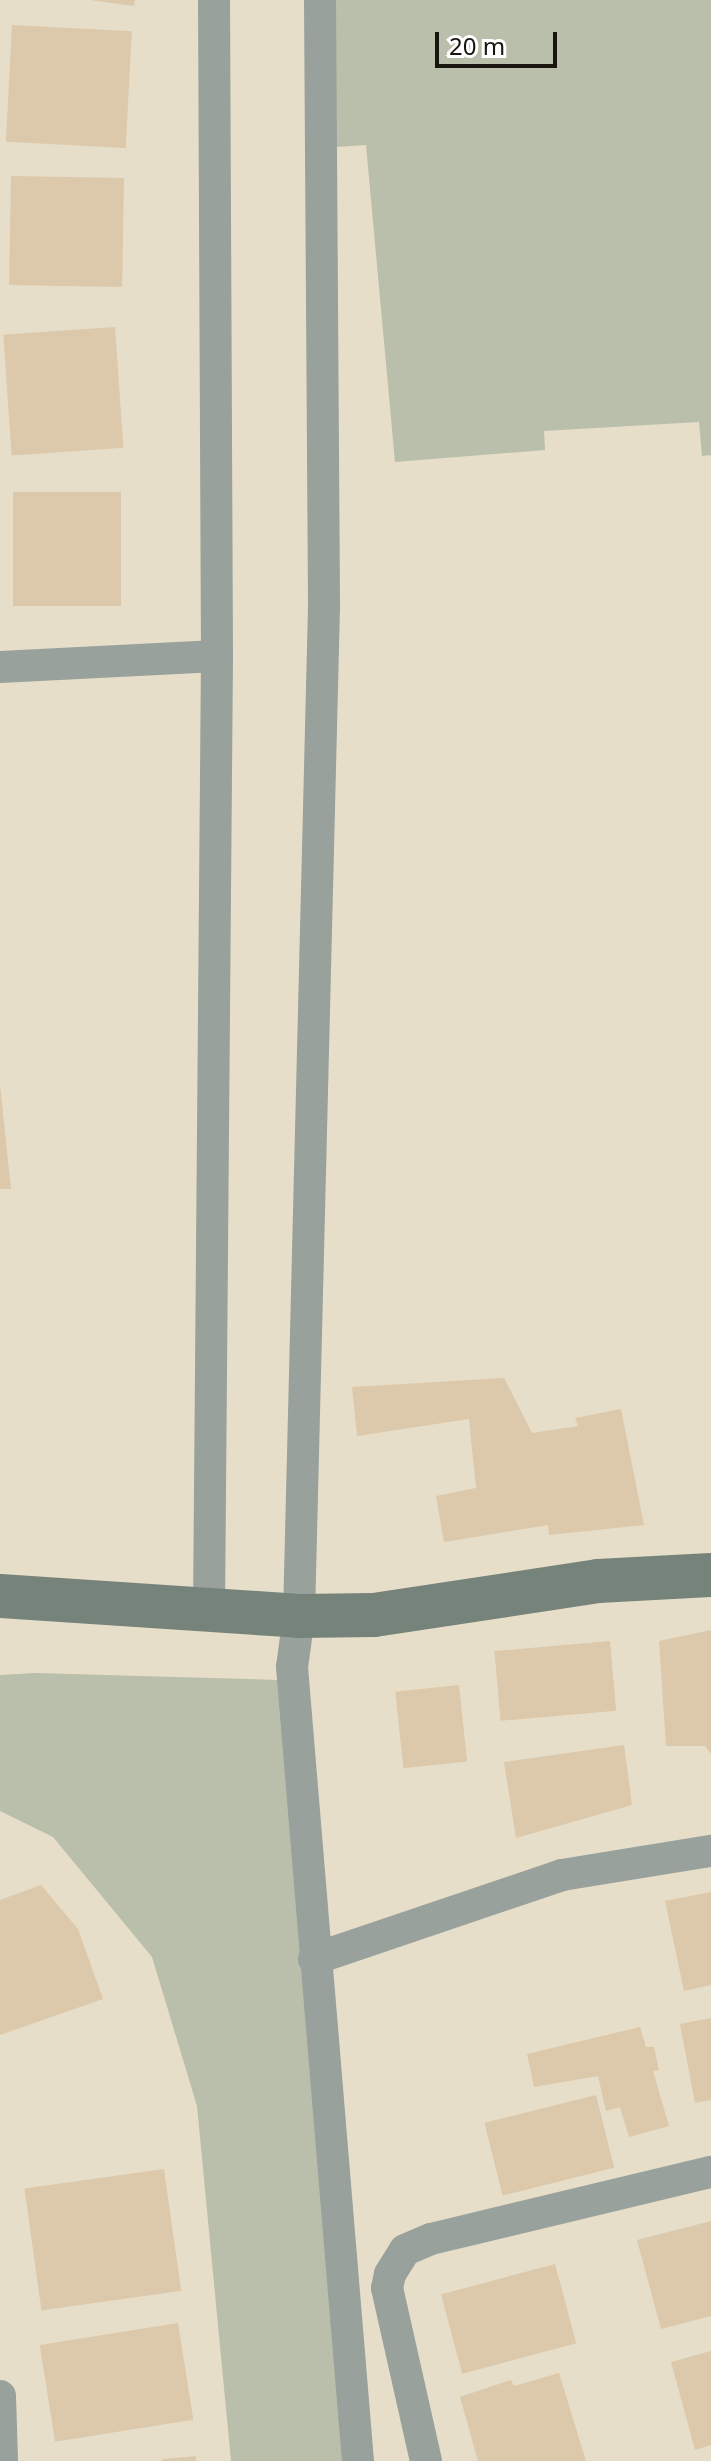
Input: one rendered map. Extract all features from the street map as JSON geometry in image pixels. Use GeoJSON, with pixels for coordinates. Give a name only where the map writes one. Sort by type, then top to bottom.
{"type":"FeatureCollection","features":[{"type":"Feature","properties":{"kind":"main road"},"geometry":{"type":"LineString","coordinates":[[0,1596],[299,1616],[374,1615],[598,1581],[711,1575]]}},
{"type":"Feature","properties":{"kind":"street"},"geometry":{"type":"LineString","coordinates":[[209,1610],[217,656],[214,0]]}},
{"type":"Feature","properties":{"kind":"street"},"geometry":{"type":"LineString","coordinates":[[320,0],[324,607],[299,1616],[292,1667],[358,2461]]}},
{"type":"Feature","properties":{"kind":"street"},"geometry":{"type":"LineString","coordinates":[[0,667],[217,656]]}},
{"type":"Feature","properties":{"kind":"street"},"geometry":{"type":"LineString","coordinates":[[314,1959],[562,1875],[711,1851]]}},
{"type":"Feature","properties":{"kind":"street"},"geometry":{"type":"LineString","coordinates":[[426,2461],[387,2288],[390,2274],[405,2250],[431,2239],[711,2172]]}},
{"type":"Feature","properties":{"kind":"street"},"geometry":{"type":"LineString","coordinates":[[0,2396],[2,2461]]}},
{"type":"Feature","properties":{"kind":"green space"},"geometry":{"type":"Polygon","coordinates":[[[320,0],[711,0],[711,455],[702,456],[699,422],[544,431],[545,450],[395,462],[366,145],[321,148],[320,0]]]}},
{"type":"Feature","properties":{"kind":"green space"},"geometry":{"type":"Polygon","coordinates":[[[36,1673],[279,1680],[350,2461],[231,2461],[197,2106],[152,1957],[53,1837],[0,1811],[0,1675],[36,1673]]]}},
{"type":"Feature","properties":{"kind":"building"},"geometry":{"type":"Polygon","coordinates":[[[90,0],[135,0],[134,6],[90,0]]]}},
{"type":"Feature","properties":{"kind":"building"},"geometry":{"type":"Polygon","coordinates":[[[12,25],[132,31],[126,148],[6,142],[12,25]]]}},
{"type":"Feature","properties":{"kind":"building"},"geometry":{"type":"Polygon","coordinates":[[[11,176],[124,178],[122,287],[9,285],[11,176]]]}},
{"type":"Feature","properties":{"kind":"building"},"geometry":{"type":"Polygon","coordinates":[[[115,327],[123,448],[12,456],[3,335],[115,327]]]}},
{"type":"Feature","properties":{"kind":"building"},"geometry":{"type":"Polygon","coordinates":[[[13,492],[121,492],[121,606],[13,606],[13,492]]]}},
{"type":"Feature","properties":{"kind":"building"},"geometry":{"type":"Polygon","coordinates":[[[0,1085],[11,1189],[0,1189],[0,1085]]]}},
{"type":"Feature","properties":{"kind":"building"},"geometry":{"type":"Polygon","coordinates":[[[504,1378],[532,1433],[578,1426],[575,1418],[621,1409],[644,1525],[549,1535],[548,1525],[444,1542],[436,1496],[476,1488],[469,1419],[357,1436],[352,1387],[504,1378]]]}},
{"type":"Feature","properties":{"kind":"building"},"geometry":{"type":"Polygon","coordinates":[[[711,1630],[711,1754],[705,1746],[666,1746],[659,1641],[711,1630]]]}},
{"type":"Feature","properties":{"kind":"building"},"geometry":{"type":"Polygon","coordinates":[[[610,1641],[616,1711],[501,1721],[494,1651],[610,1641]]]}},
{"type":"Feature","properties":{"kind":"building"},"geometry":{"type":"Polygon","coordinates":[[[459,1685],[467,1762],[403,1768],[395,1692],[459,1685]]]}},
{"type":"Feature","properties":{"kind":"building"},"geometry":{"type":"Polygon","coordinates":[[[624,1745],[632,1805],[516,1838],[504,1762],[624,1745]]]}},
{"type":"Feature","properties":{"kind":"building"},"geometry":{"type":"Polygon","coordinates":[[[41,1885],[78,1929],[103,1999],[0,2035],[0,1900],[41,1885]]]}},
{"type":"Feature","properties":{"kind":"building"},"geometry":{"type":"Polygon","coordinates":[[[711,1892],[711,1985],[684,1991],[665,1901],[711,1892]]]}},
{"type":"Feature","properties":{"kind":"building"},"geometry":{"type":"Polygon","coordinates":[[[711,2018],[711,2100],[695,2103],[680,2024],[711,2018]]]}},
{"type":"Feature","properties":{"kind":"building"},"geometry":{"type":"Polygon","coordinates":[[[640,2027],[646,2047],[654,2047],[659,2070],[653,2071],[669,2126],[629,2137],[620,2107],[606,2111],[598,2076],[534,2087],[527,2054],[640,2027]]]}},
{"type":"Feature","properties":{"kind":"building"},"geometry":{"type":"Polygon","coordinates":[[[596,2095],[614,2168],[503,2196],[484,2123],[596,2095]]]}},
{"type":"Feature","properties":{"kind":"building"},"geometry":{"type":"Polygon","coordinates":[[[164,2169],[181,2291],[41,2310],[24,2189],[164,2169]]]}},
{"type":"Feature","properties":{"kind":"building"},"geometry":{"type":"Polygon","coordinates":[[[711,2221],[711,2316],[661,2329],[637,2240],[711,2221]]]}},
{"type":"Feature","properties":{"kind":"building"},"geometry":{"type":"Polygon","coordinates":[[[555,2264],[576,2343],[462,2374],[441,2295],[555,2264]]]}},
{"type":"Feature","properties":{"kind":"building"},"geometry":{"type":"Polygon","coordinates":[[[178,2323],[193,2420],[55,2442],[40,2345],[178,2323]]]}},
{"type":"Feature","properties":{"kind":"building"},"geometry":{"type":"Polygon","coordinates":[[[711,2351],[711,2445],[695,2450],[671,2362],[711,2351]]]}},
{"type":"Feature","properties":{"kind":"building"},"geometry":{"type":"Polygon","coordinates":[[[559,2373],[586,2461],[478,2461],[460,2397],[511,2380],[514,2386],[559,2373]]]}},
{"type":"Feature","properties":{"kind":"building"},"geometry":{"type":"Polygon","coordinates":[[[196,2456],[196,2461],[162,2461],[162,2459],[196,2456]]]}}]}
